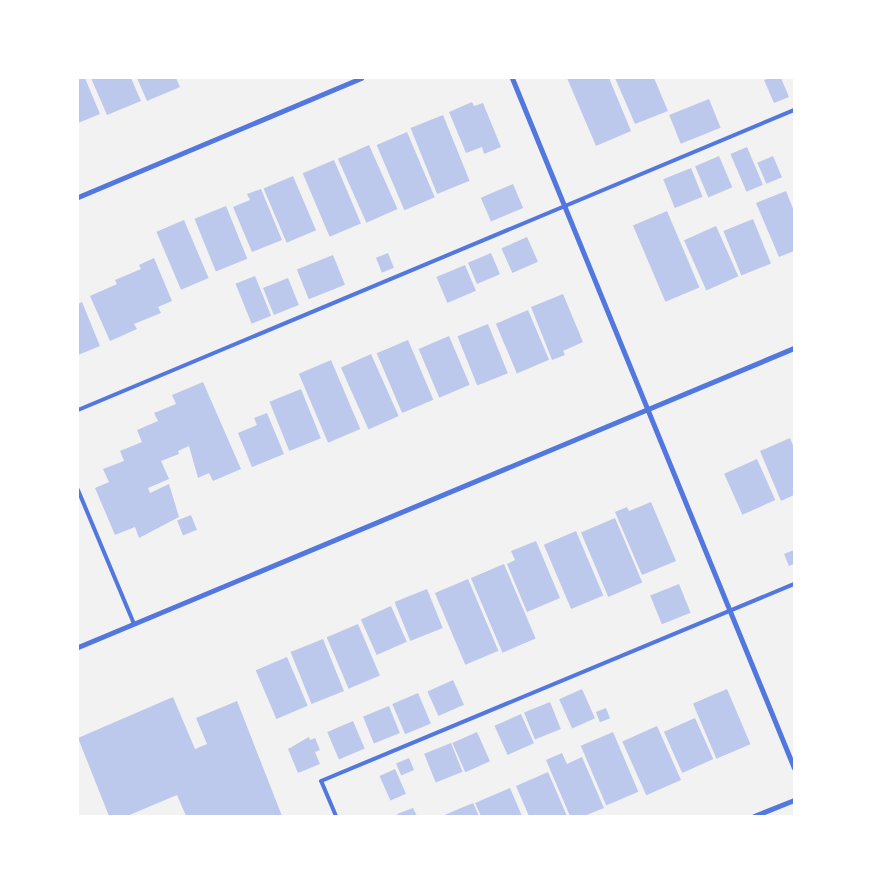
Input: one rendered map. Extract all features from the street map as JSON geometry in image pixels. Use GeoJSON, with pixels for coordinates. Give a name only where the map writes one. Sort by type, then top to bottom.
{"type":"FeatureCollection","features":[{"type":"Feature","properties":{"kind":"street"},"geometry":{"type":"LineString","coordinates":[[78,197],[361,78]]}},
{"type":"Feature","properties":{"kind":"street"},"geometry":{"type":"LineString","coordinates":[[512,78],[567,206],[729,612],[794,768]]}},
{"type":"Feature","properties":{"kind":"street"},"geometry":{"type":"LineString","coordinates":[[78,647],[794,348]]}},
{"type":"Feature","properties":{"kind":"street"},"geometry":{"type":"LineString","coordinates":[[754,816],[794,800]]}},
{"type":"Feature","properties":{"kind":"lane"},"geometry":{"type":"LineString","coordinates":[[78,410],[794,110]]}},
{"type":"Feature","properties":{"kind":"lane"},"geometry":{"type":"LineString","coordinates":[[78,490],[134,624]]}},
{"type":"Feature","properties":{"kind":"lane"},"geometry":{"type":"LineString","coordinates":[[336,816],[321,781],[794,584]]}},
{"type":"Feature","properties":{"kind":"building"},"geometry":{"type":"Polygon","coordinates":[[[78,78],[85,78],[100,114],[78,123],[78,78]]]}},
{"type":"Feature","properties":{"kind":"building"},"geometry":{"type":"Polygon","coordinates":[[[91,78],[131,78],[141,101],[107,115],[91,78]]]}},
{"type":"Feature","properties":{"kind":"building"},"geometry":{"type":"Polygon","coordinates":[[[137,78],[176,78],[180,87],[147,101],[137,78]]]}},
{"type":"Feature","properties":{"kind":"building"},"geometry":{"type":"Polygon","coordinates":[[[567,78],[609,78],[631,131],[596,146],[567,78]]]}},
{"type":"Feature","properties":{"kind":"building"},"geometry":{"type":"Polygon","coordinates":[[[615,78],[654,78],[668,111],[635,124],[615,78]]]}},
{"type":"Feature","properties":{"kind":"building"},"geometry":{"type":"Polygon","coordinates":[[[781,78],[789,97],[774,103],[764,80],[781,78]]]}},
{"type":"Feature","properties":{"kind":"building"},"geometry":{"type":"Polygon","coordinates":[[[709,99],[721,128],[681,144],[669,115],[709,99]]]}},
{"type":"Feature","properties":{"kind":"building"},"geometry":{"type":"Polygon","coordinates":[[[472,102],[474,106],[483,103],[501,147],[484,154],[482,147],[466,153],[449,112],[472,102]]]}},
{"type":"Feature","properties":{"kind":"building"},"geometry":{"type":"Polygon","coordinates":[[[443,115],[470,181],[437,194],[411,128],[443,115]]]}},
{"type":"Feature","properties":{"kind":"building"},"geometry":{"type":"Polygon","coordinates":[[[407,132],[435,197],[404,210],[377,145],[407,132]]]}},
{"type":"Feature","properties":{"kind":"building"},"geometry":{"type":"Polygon","coordinates":[[[369,145],[397,209],[366,223],[338,159],[369,145]]]}},
{"type":"Feature","properties":{"kind":"building"},"geometry":{"type":"Polygon","coordinates":[[[747,147],[763,185],[746,192],[730,154],[747,147]]]}},
{"type":"Feature","properties":{"kind":"building"},"geometry":{"type":"Polygon","coordinates":[[[719,156],[732,187],[708,197],[695,166],[719,156]]]}},
{"type":"Feature","properties":{"kind":"building"},"geometry":{"type":"Polygon","coordinates":[[[773,156],[782,177],[766,184],[757,163],[773,156]]]}},
{"type":"Feature","properties":{"kind":"building"},"geometry":{"type":"Polygon","coordinates":[[[334,160],[361,224],[330,237],[303,173],[334,160]]]}},
{"type":"Feature","properties":{"kind":"building"},"geometry":{"type":"Polygon","coordinates":[[[691,168],[703,197],[675,208],[663,179],[691,168]]]}},
{"type":"Feature","properties":{"kind":"building"},"geometry":{"type":"Polygon","coordinates":[[[293,176],[316,230],[287,243],[264,189],[293,176]]]}},
{"type":"Feature","properties":{"kind":"building"},"geometry":{"type":"Polygon","coordinates":[[[513,184],[523,208],[491,222],[481,198],[513,184]]]}},
{"type":"Feature","properties":{"kind":"building"},"geometry":{"type":"Polygon","coordinates":[[[261,189],[282,240],[252,252],[233,207],[250,200],[247,194],[261,189]]]}},
{"type":"Feature","properties":{"kind":"building"},"geometry":{"type":"Polygon","coordinates":[[[786,191],[794,211],[794,251],[779,257],[756,203],[786,191]]]}},
{"type":"Feature","properties":{"kind":"building"},"geometry":{"type":"Polygon","coordinates":[[[226,206],[247,259],[216,272],[194,219],[226,206]]]}},
{"type":"Feature","properties":{"kind":"building"},"geometry":{"type":"Polygon","coordinates":[[[667,211],[699,287],[665,302],[633,225],[667,211]]]}},
{"type":"Feature","properties":{"kind":"building"},"geometry":{"type":"Polygon","coordinates":[[[753,219],[771,264],[741,275],[723,231],[753,219]]]}},
{"type":"Feature","properties":{"kind":"building"},"geometry":{"type":"Polygon","coordinates":[[[184,220],[209,278],[181,290],[156,232],[184,220]]]}},
{"type":"Feature","properties":{"kind":"building"},"geometry":{"type":"Polygon","coordinates":[[[716,226],[738,276],[706,290],[684,240],[716,226]]]}},
{"type":"Feature","properties":{"kind":"building"},"geometry":{"type":"Polygon","coordinates":[[[527,237],[538,262],[512,273],[501,248],[527,237]]]}},
{"type":"Feature","properties":{"kind":"building"},"geometry":{"type":"Polygon","coordinates":[[[388,253],[394,268],[382,273],[376,258],[388,253]]]}},
{"type":"Feature","properties":{"kind":"building"},"geometry":{"type":"Polygon","coordinates":[[[491,253],[500,274],[477,284],[468,263],[491,253]]]}},
{"type":"Feature","properties":{"kind":"building"},"geometry":{"type":"Polygon","coordinates":[[[333,255],[345,285],[309,299],[297,270],[333,255]]]}},
{"type":"Feature","properties":{"kind":"building"},"geometry":{"type":"Polygon","coordinates":[[[154,258],[172,301],[158,307],[161,313],[134,324],[137,329],[110,341],[90,296],[117,284],[115,280],[141,269],[139,265],[154,258]]]}},
{"type":"Feature","properties":{"kind":"building"},"geometry":{"type":"Polygon","coordinates":[[[465,265],[476,291],[447,303],[436,277],[465,265]]]}},
{"type":"Feature","properties":{"kind":"building"},"geometry":{"type":"Polygon","coordinates":[[[255,276],[271,316],[252,324],[236,284],[255,276]]]}},
{"type":"Feature","properties":{"kind":"building"},"geometry":{"type":"Polygon","coordinates":[[[288,278],[299,305],[274,315],[263,288],[288,278]]]}},
{"type":"Feature","properties":{"kind":"building"},"geometry":{"type":"Polygon","coordinates":[[[563,294],[583,342],[563,351],[565,355],[552,360],[531,307],[563,294]]]}},
{"type":"Feature","properties":{"kind":"building"},"geometry":{"type":"Polygon","coordinates":[[[82,302],[100,346],[78,355],[78,304],[82,302]]]}},
{"type":"Feature","properties":{"kind":"building"},"geometry":{"type":"Polygon","coordinates":[[[528,310],[549,360],[517,373],[496,324],[528,310]]]}},
{"type":"Feature","properties":{"kind":"building"},"geometry":{"type":"Polygon","coordinates":[[[488,324],[508,373],[477,386],[457,336],[488,324]]]}},
{"type":"Feature","properties":{"kind":"building"},"geometry":{"type":"Polygon","coordinates":[[[449,336],[470,385],[439,398],[419,349],[449,336]]]}},
{"type":"Feature","properties":{"kind":"building"},"geometry":{"type":"Polygon","coordinates":[[[408,340],[433,400],[402,413],[377,353],[408,340]]]}},
{"type":"Feature","properties":{"kind":"building"},"geometry":{"type":"Polygon","coordinates":[[[371,354],[399,416],[369,430],[341,367],[371,354]]]}},
{"type":"Feature","properties":{"kind":"building"},"geometry":{"type":"Polygon","coordinates":[[[331,360],[360,429],[328,443],[299,374],[331,360]]]}},
{"type":"Feature","properties":{"kind":"building"},"geometry":{"type":"Polygon","coordinates":[[[203,382],[241,469],[213,481],[209,473],[198,478],[189,446],[178,451],[179,454],[161,461],[169,479],[148,488],[150,493],[169,484],[179,517],[139,538],[135,527],[115,535],[95,488],[109,482],[103,469],[124,461],[120,451],[142,442],[137,430],[158,421],[154,413],[176,404],[172,395],[203,382]]]}},
{"type":"Feature","properties":{"kind":"building"},"geometry":{"type":"Polygon","coordinates":[[[301,389],[321,438],[289,451],[269,402],[301,389]]]}},
{"type":"Feature","properties":{"kind":"building"},"geometry":{"type":"Polygon","coordinates":[[[267,413],[284,454],[252,467],[238,433],[257,425],[254,418],[267,413]]]}},
{"type":"Feature","properties":{"kind":"building"},"geometry":{"type":"Polygon","coordinates":[[[790,438],[794,448],[794,495],[781,501],[760,451],[790,438]]]}},
{"type":"Feature","properties":{"kind":"building"},"geometry":{"type":"Polygon","coordinates":[[[757,459],[775,500],[742,515],[724,474],[757,459]]]}},
{"type":"Feature","properties":{"kind":"building"},"geometry":{"type":"Polygon","coordinates":[[[651,502],[676,561],[642,575],[615,512],[627,507],[629,511],[651,502]]]}},
{"type":"Feature","properties":{"kind":"building"},"geometry":{"type":"Polygon","coordinates":[[[191,515],[197,530],[183,535],[177,521],[191,515]]]}},
{"type":"Feature","properties":{"kind":"building"},"geometry":{"type":"Polygon","coordinates":[[[615,518],[642,582],[608,597],[581,532],[615,518]]]}},
{"type":"Feature","properties":{"kind":"building"},"geometry":{"type":"Polygon","coordinates":[[[576,531],[603,595],[571,609],[544,545],[576,531]]]}},
{"type":"Feature","properties":{"kind":"building"},"geometry":{"type":"Polygon","coordinates":[[[536,541],[560,598],[527,612],[507,564],[515,560],[511,551],[536,541]]]}},
{"type":"Feature","properties":{"kind":"building"},"geometry":{"type":"Polygon","coordinates":[[[794,550],[794,564],[789,566],[784,554],[794,550]]]}},
{"type":"Feature","properties":{"kind":"building"},"geometry":{"type":"Polygon","coordinates":[[[504,564],[536,639],[503,653],[471,578],[504,564]]]}},
{"type":"Feature","properties":{"kind":"building"},"geometry":{"type":"Polygon","coordinates":[[[468,579],[498,651],[465,665],[435,593],[468,579]]]}},
{"type":"Feature","properties":{"kind":"building"},"geometry":{"type":"Polygon","coordinates":[[[679,584],[691,613],[662,624],[650,596],[679,584]]]}},
{"type":"Feature","properties":{"kind":"building"},"geometry":{"type":"Polygon","coordinates":[[[427,589],[443,628],[410,641],[395,602],[427,589]]]}},
{"type":"Feature","properties":{"kind":"building"},"geometry":{"type":"Polygon","coordinates":[[[391,606],[407,642],[377,655],[361,619],[391,606]]]}},
{"type":"Feature","properties":{"kind":"building"},"geometry":{"type":"Polygon","coordinates":[[[358,624],[380,676],[349,689],[327,637],[358,624]]]}},
{"type":"Feature","properties":{"kind":"building"},"geometry":{"type":"Polygon","coordinates":[[[323,639],[344,691],[312,704],[291,652],[323,639]]]}},
{"type":"Feature","properties":{"kind":"building"},"geometry":{"type":"Polygon","coordinates":[[[287,657],[308,706],[276,719],[256,670],[287,657]]]}},
{"type":"Feature","properties":{"kind":"building"},"geometry":{"type":"Polygon","coordinates":[[[453,680],[464,705],[438,716],[427,691],[453,680]]]}},
{"type":"Feature","properties":{"kind":"building"},"geometry":{"type":"Polygon","coordinates":[[[582,689],[595,718],[572,728],[559,699],[582,689]]]}},
{"type":"Feature","properties":{"kind":"building"},"geometry":{"type":"Polygon","coordinates":[[[727,689],[750,744],[716,759],[693,703],[727,689]]]}},
{"type":"Feature","properties":{"kind":"building"},"geometry":{"type":"Polygon","coordinates":[[[418,693],[431,723],[405,734],[392,704],[418,693]]]}},
{"type":"Feature","properties":{"kind":"building"},"geometry":{"type":"Polygon","coordinates":[[[173,697],[195,749],[207,744],[196,718],[237,701],[282,816],[186,816],[177,795],[127,816],[109,816],[78,738],[173,697]]]}},
{"type":"Feature","properties":{"kind":"building"},"geometry":{"type":"Polygon","coordinates":[[[550,702],[561,729],[535,739],[524,712],[550,702]]]}},
{"type":"Feature","properties":{"kind":"building"},"geometry":{"type":"Polygon","coordinates":[[[389,706],[400,733],[374,743],[363,716],[389,706]]]}},
{"type":"Feature","properties":{"kind":"building"},"geometry":{"type":"Polygon","coordinates":[[[606,708],[610,718],[600,722],[596,712],[606,708]]]}},
{"type":"Feature","properties":{"kind":"building"},"geometry":{"type":"Polygon","coordinates":[[[521,714],[534,743],[508,755],[495,726],[521,714]]]}},
{"type":"Feature","properties":{"kind":"building"},"geometry":{"type":"Polygon","coordinates":[[[695,718],[713,759],[682,773],[664,732],[695,718]]]}},
{"type":"Feature","properties":{"kind":"building"},"geometry":{"type":"Polygon","coordinates":[[[353,721],[365,749],[339,760],[327,732],[353,721]]]}},
{"type":"Feature","properties":{"kind":"building"},"geometry":{"type":"Polygon","coordinates":[[[657,726],[681,780],[646,795],[622,741],[657,726]]]}},
{"type":"Feature","properties":{"kind":"building"},"geometry":{"type":"Polygon","coordinates":[[[477,732],[490,761],[465,772],[452,743],[477,732]]]}},
{"type":"Feature","properties":{"kind":"building"},"geometry":{"type":"Polygon","coordinates":[[[613,732],[638,792],[606,806],[581,746],[613,732]]]}},
{"type":"Feature","properties":{"kind":"building"},"geometry":{"type":"Polygon","coordinates":[[[309,737],[310,740],[315,738],[320,750],[315,752],[320,764],[298,773],[288,749],[309,737]]]}},
{"type":"Feature","properties":{"kind":"building"},"geometry":{"type":"Polygon","coordinates":[[[451,743],[463,772],[436,783],[424,754],[451,743]]]}},
{"type":"Feature","properties":{"kind":"building"},"geometry":{"type":"Polygon","coordinates":[[[562,753],[567,764],[582,757],[604,808],[584,816],[570,816],[546,760],[562,753]]]}},
{"type":"Feature","properties":{"kind":"building"},"geometry":{"type":"Polygon","coordinates":[[[409,758],[414,770],[401,775],[396,763],[409,758]]]}},
{"type":"Feature","properties":{"kind":"building"},"geometry":{"type":"Polygon","coordinates":[[[395,769],[406,794],[390,801],[379,776],[395,769]]]}},
{"type":"Feature","properties":{"kind":"building"},"geometry":{"type":"Polygon","coordinates":[[[548,772],[567,816],[529,816],[516,786],[548,772]]]}},
{"type":"Feature","properties":{"kind":"building"},"geometry":{"type":"Polygon","coordinates":[[[510,788],[522,816],[481,816],[475,803],[510,788]]]}},
{"type":"Feature","properties":{"kind":"building"},"geometry":{"type":"Polygon","coordinates":[[[473,803],[479,816],[442,816],[473,803]]]}},
{"type":"Feature","properties":{"kind":"building"},"geometry":{"type":"Polygon","coordinates":[[[413,808],[417,816],[398,816],[397,814],[413,808]]]}}]}
